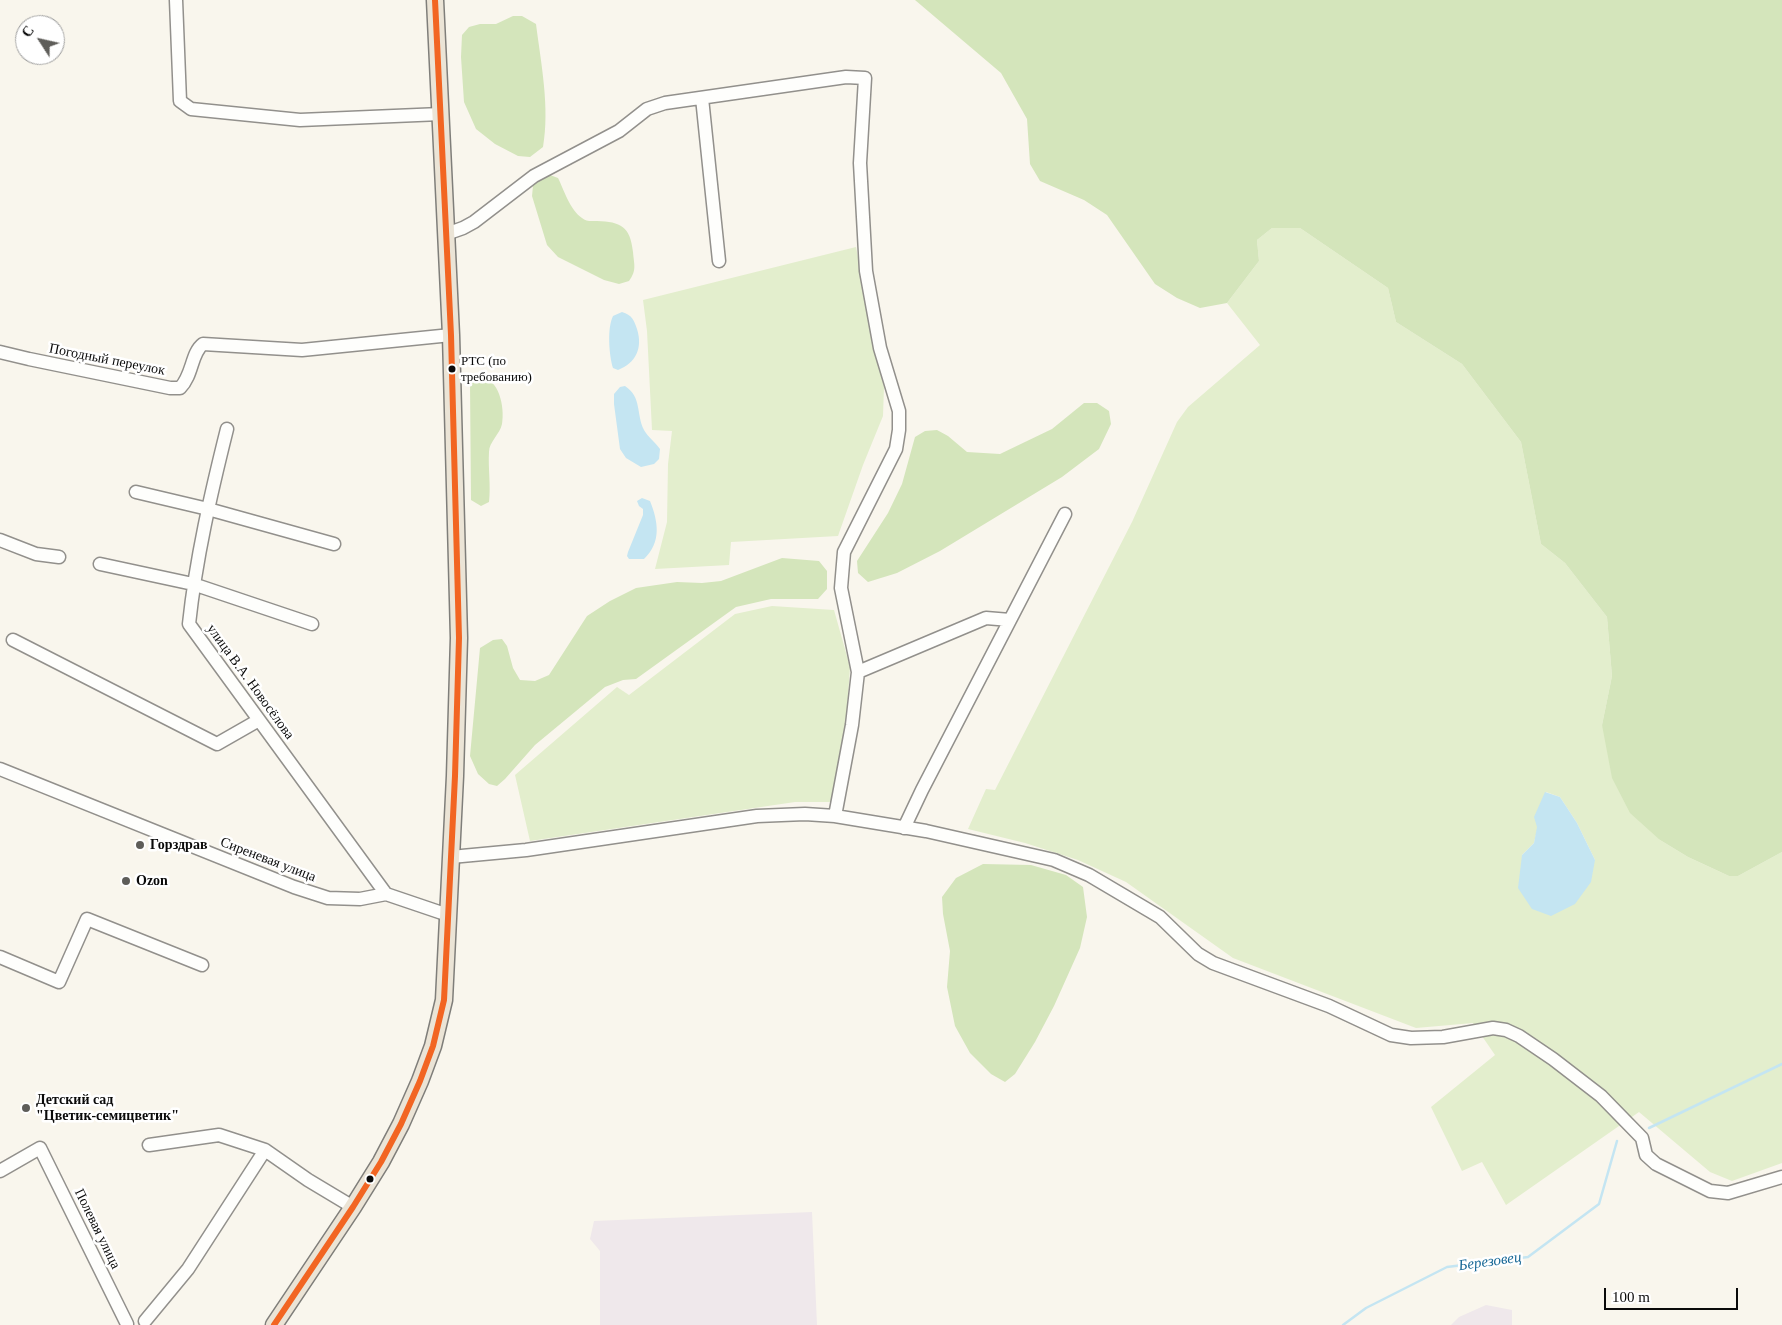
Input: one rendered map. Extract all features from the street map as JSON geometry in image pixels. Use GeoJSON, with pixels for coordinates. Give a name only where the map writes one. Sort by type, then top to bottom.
{"type":"FeatureCollection","features":[{"type":"Feature","properties":{"kind":"main road"},"geometry":{"type":"LineString","coordinates":[[274,1325],[353,1207],[381,1162],[401,1124],[433,1046],[444,1000],[459,638],[451,334],[435,0]]}},
{"type":"Feature","properties":{"kind":"street"},"geometry":{"type":"LineString","coordinates":[[176,0],[180,100],[191,109],[300,120],[441,114]]}},
{"type":"Feature","properties":{"kind":"street"},"geometry":{"type":"LineString","coordinates":[[446,234],[474,222],[534,176],[619,131],[647,109],[665,103],[846,77],[865,78],[860,163],[866,271],[880,348],[899,411],[899,430],[896,449],[844,552],[842,588],[858,672],[852,725],[835,816]]}},
{"type":"Feature","properties":{"kind":"street"},"geometry":{"type":"LineString","coordinates":[[702,98],[719,261]]}},
{"type":"Feature","properties":{"kind":"street","name":"Погодный переулок"},"geometry":{"type":"LineString","coordinates":[[0,352],[170,388],[180,388],[190,374],[198,348],[203,344],[302,350],[451,334]]}},
{"type":"Feature","properties":{"kind":"street","name":"улица В.А. Новосёлова"},"geometry":{"type":"LineString","coordinates":[[226,429],[193,584],[190,624],[386,894]]}},
{"type":"Feature","properties":{"kind":"street"},"geometry":{"type":"LineString","coordinates":[[136,492],[208,508],[334,544]]}},
{"type":"Feature","properties":{"kind":"street"},"geometry":{"type":"LineString","coordinates":[[904,828],[1065,514]]}},
{"type":"Feature","properties":{"kind":"street"},"geometry":{"type":"LineString","coordinates":[[0,540],[36,554],[59,557]]}},
{"type":"Feature","properties":{"kind":"street"},"geometry":{"type":"LineString","coordinates":[[100,564],[193,584],[312,624]]}},
{"type":"Feature","properties":{"kind":"street"},"geometry":{"type":"LineString","coordinates":[[858,672],[986,618],[1010,620]]}},
{"type":"Feature","properties":{"kind":"street"},"geometry":{"type":"LineString","coordinates":[[13,640],[217,744],[259,720]]}},
{"type":"Feature","properties":{"kind":"street","name":"Сиреневая улица"},"geometry":{"type":"LineString","coordinates":[[0,769],[302,890],[328,898],[360,899],[386,894],[448,914]]}},
{"type":"Feature","properties":{"kind":"street"},"geometry":{"type":"LineString","coordinates":[[451,857],[526,850],[758,816],[805,814],[835,816],[926,831],[1036,856],[1090,875],[1160,917],[1198,954],[1212,963],[1329,1006],[1391,1035],[1411,1038],[1442,1037],[1493,1028],[1506,1030],[1519,1036],[1553,1059],[1601,1096],[1642,1138],[1646,1154],[1656,1164],[1710,1191],[1728,1193],[1782,1177]]}},
{"type":"Feature","properties":{"kind":"street"},"geometry":{"type":"LineString","coordinates":[[0,957],[60,982],[87,919],[202,965]]}},
{"type":"Feature","properties":{"kind":"street"},"geometry":{"type":"LineString","coordinates":[[149,1145],[219,1135],[265,1150],[308,1180],[353,1207]]}},
{"type":"Feature","properties":{"kind":"street","name":"Полевая улица"},"geometry":{"type":"LineString","coordinates":[[0,1171],[40,1148],[125,1324]]}},
{"type":"Feature","properties":{"kind":"street"},"geometry":{"type":"LineString","coordinates":[[125,1324],[149,1323],[188,1269],[265,1150]]}},
{"type":"Feature","properties":{"kind":"shaded area"},"geometry":{"type":"Polygon","coordinates":[[[812,1212],[817,1325],[600,1325],[600,1251],[590,1239],[594,1221],[812,1212]]]}},
{"type":"Feature","properties":{"kind":"shaded area"},"geometry":{"type":"Polygon","coordinates":[[[1486,1305],[1512,1310],[1512,1325],[1451,1325],[1459,1317],[1486,1305]]]}},
{"type":"Feature","properties":{"kind":"green space"},"geometry":{"type":"Polygon","coordinates":[[[915,0],[1782,0],[1782,852],[1738,876],[1729,876],[1688,857],[1660,840],[1630,813],[1612,778],[1602,725],[1612,676],[1607,617],[1565,563],[1541,544],[1521,442],[1462,364],[1396,322],[1388,288],[1300,228],[1272,228],[1257,240],[1259,261],[1227,303],[1200,308],[1177,298],[1155,284],[1107,215],[1084,200],[1040,181],[1030,164],[1027,119],[1001,73],[915,0]]]}},
{"type":"Feature","properties":{"kind":"green space"},"geometry":{"type":"Polygon","coordinates":[[[513,16],[522,16],[536,24],[542,70],[546,117],[543,147],[530,157],[518,156],[495,144],[476,129],[464,102],[461,57],[462,35],[469,27],[480,24],[496,24],[513,16]]]}},
{"type":"Feature","properties":{"kind":"green space"},"geometry":{"type":"Polygon","coordinates":[[[550,175],[558,178],[571,205],[584,219],[618,224],[627,231],[632,243],[634,264],[633,274],[629,281],[619,284],[604,280],[558,257],[547,245],[532,196],[533,186],[540,179],[550,175]]]}},
{"type":"Feature","properties":{"kind":"green space"},"geometry":{"type":"Polygon","coordinates":[[[1272,228],[1300,228],[1388,288],[1396,322],[1462,364],[1521,442],[1541,544],[1565,563],[1607,617],[1612,676],[1602,725],[1660,840],[1688,857],[1729,876],[1738,876],[1782,852],[1782,1163],[1732,1181],[1710,1172],[1639,1112],[1506,1205],[1482,1162],[1462,1171],[1431,1107],[1495,1055],[1473,1023],[1416,1028],[1233,958],[1126,882],[1078,860],[1025,843],[968,829],[986,789],[995,790],[1132,522],[1177,422],[1188,407],[1260,345],[1227,303],[1259,261],[1257,240],[1272,228]],[[1546,792],[1534,843],[1522,855],[1595,860],[1577,823],[1560,797],[1546,792]]]}},
{"type":"Feature","properties":{"kind":"green space"},"geometry":{"type":"Polygon","coordinates":[[[856,247],[884,387],[883,416],[863,465],[838,536],[731,542],[729,565],[655,569],[667,522],[668,464],[672,431],[652,430],[647,331],[643,300],[856,247]]]}},
{"type":"Feature","properties":{"kind":"green space"},"geometry":{"type":"Polygon","coordinates":[[[480,377],[492,382],[496,388],[501,402],[503,417],[501,428],[489,448],[489,502],[481,506],[471,500],[470,383],[480,377]]]}},
{"type":"Feature","properties":{"kind":"green space"},"geometry":{"type":"Polygon","coordinates":[[[1084,403],[1097,403],[1109,411],[1111,424],[1099,449],[1062,477],[940,551],[897,573],[868,582],[858,573],[857,561],[888,513],[902,484],[915,437],[925,431],[937,430],[948,436],[967,452],[1000,454],[1052,429],[1084,403]]]}},
{"type":"Feature","properties":{"kind":"green space"},"geometry":{"type":"Polygon","coordinates":[[[782,558],[819,561],[827,571],[827,589],[818,599],[771,599],[736,607],[636,679],[623,680],[605,687],[535,745],[497,786],[489,784],[478,774],[470,756],[480,648],[493,640],[502,639],[507,646],[513,668],[520,680],[535,681],[549,675],[587,616],[610,601],[636,588],[677,582],[702,583],[721,581],[782,558]]]}},
{"type":"Feature","properties":{"kind":"green space"},"geometry":{"type":"Polygon","coordinates":[[[772,606],[834,610],[850,667],[846,727],[831,802],[795,802],[530,841],[515,775],[617,687],[629,695],[735,614],[772,606]]]}},
{"type":"Feature","properties":{"kind":"green space"},"geometry":{"type":"Polygon","coordinates":[[[983,864],[1031,865],[1066,875],[1083,887],[1087,917],[1080,948],[1054,1006],[1015,1074],[1005,1082],[991,1074],[970,1053],[955,1026],[947,987],[950,951],[943,914],[942,897],[956,878],[983,864]]]}},
{"type":"Feature","properties":{"kind":"water"},"geometry":{"type":"Polygon","coordinates":[[[622,312],[634,320],[639,342],[634,359],[618,370],[613,368],[609,334],[613,316],[622,312]]]}},
{"type":"Feature","properties":{"kind":"water"},"geometry":{"type":"Polygon","coordinates":[[[625,386],[634,395],[644,430],[660,449],[659,459],[654,464],[641,467],[626,458],[620,449],[614,394],[620,387],[625,386]]]}},
{"type":"Feature","properties":{"kind":"water"},"geometry":{"type":"Polygon","coordinates":[[[642,498],[650,501],[653,509],[657,531],[656,538],[654,546],[644,559],[629,559],[627,556],[628,552],[643,515],[643,509],[637,501],[642,498]]]}},
{"type":"Feature","properties":{"kind":"water"},"geometry":{"type":"Polygon","coordinates":[[[1545,792],[1560,797],[1577,823],[1595,860],[1591,882],[1575,904],[1551,916],[1532,909],[1518,888],[1522,855],[1534,843],[1537,827],[1534,817],[1545,792]]]}},
{"type":"Feature","properties":{"kind":"waterway","name":"Березовец"},"geometry":{"type":"LineString","coordinates":[[1649,1128],[1782,1064]]}},
{"type":"Feature","properties":{"kind":"waterway","name":"Березовец"},"geometry":{"type":"LineString","coordinates":[[1343,1325],[1366,1308],[1447,1267],[1528,1257],[1599,1204],[1617,1141]]}},
{"type":"Feature","properties":{"kind":"transit line"},"geometry":{"type":"LineString","coordinates":[[274,1325],[353,1207],[381,1162],[401,1124],[433,1046],[444,1000],[455,776],[459,638],[451,335],[435,0]]}},
{"type":"Feature","properties":{"kind":"place","name":"РТС (по требованию)"},"geometry":{"type":"Point","coordinates":[452,369]}},
{"type":"Feature","properties":{"kind":"place","name":"Горздрав"},"geometry":{"type":"Point","coordinates":[140,845]}},
{"type":"Feature","properties":{"kind":"place","name":"Ozon"},"geometry":{"type":"Point","coordinates":[126,881]}},
{"type":"Feature","properties":{"kind":"place","name":"Детский сад \"Цветик-семицветик\""},"geometry":{"type":"Point","coordinates":[26,1108]}}]}
